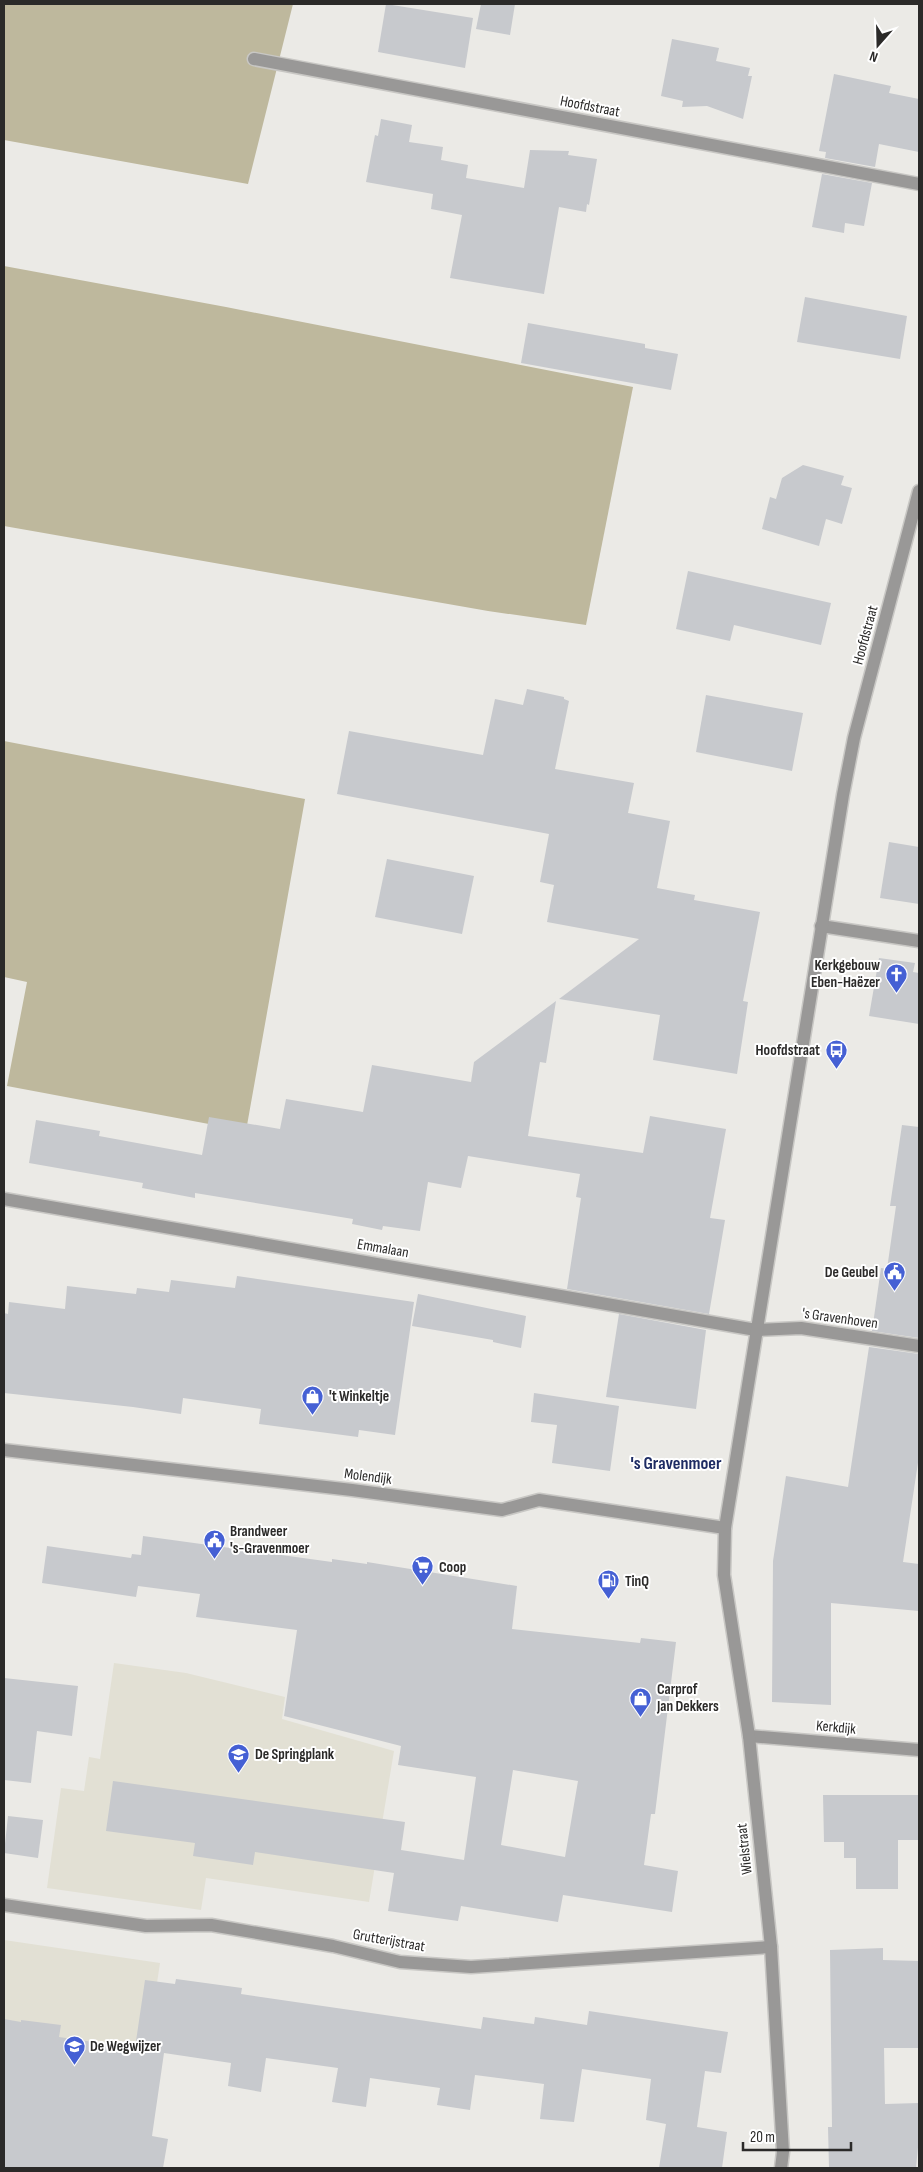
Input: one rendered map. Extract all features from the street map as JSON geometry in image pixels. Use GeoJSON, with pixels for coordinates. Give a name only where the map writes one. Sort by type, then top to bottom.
{"type":"FeatureCollection","features":[{"type":"Feature","properties":{"kind":"street","name":"Hoofdstraat"},"geometry":{"type":"LineString","coordinates":[[254,60],[919,184]]}},
{"type":"Feature","properties":{"kind":"street","name":"Hoofdstraat"},"geometry":{"type":"LineString","coordinates":[[725,1528],[821,926],[854,738],[919,491]]}},
{"type":"Feature","properties":{"kind":"street"},"geometry":{"type":"LineString","coordinates":[[821,926],[919,941]]}},
{"type":"Feature","properties":{"kind":"street","name":"Emmalaan"},"geometry":{"type":"LineString","coordinates":[[4,1200],[756,1330]]}},
{"type":"Feature","properties":{"kind":"street","name":"'s Gravenhoven"},"geometry":{"type":"LineString","coordinates":[[756,1330],[801,1328],[919,1346]]}},
{"type":"Feature","properties":{"kind":"street","name":"Molendijk"},"geometry":{"type":"LineString","coordinates":[[4,1450],[352,1490],[502,1510],[539,1500],[725,1528]]}},
{"type":"Feature","properties":{"kind":"street","name":"Wielstraat"},"geometry":{"type":"LineString","coordinates":[[725,1528],[724,1574],[749,1736],[771,1948],[783,2152],[781,2168]]}},
{"type":"Feature","properties":{"kind":"street","name":"Kerkdijk"},"geometry":{"type":"LineString","coordinates":[[749,1736],[919,1750]]}},
{"type":"Feature","properties":{"kind":"street","name":"Grutterijstraat"},"geometry":{"type":"LineString","coordinates":[[4,1905],[146,1926],[211,1925],[333,1946],[400,1962],[471,1967],[771,1948]]}},
{"type":"Feature","properties":{"kind":"shaded area"},"geometry":{"type":"Polygon","coordinates":[[[4,4],[293,4],[248,184],[4,140],[4,4]]]}},
{"type":"Feature","properties":{"kind":"shaded area"},"geometry":{"type":"Polygon","coordinates":[[[4,266],[226,307],[633,387],[586,625],[488,611],[4,526],[4,266]]]}},
{"type":"Feature","properties":{"kind":"shaded area"},"geometry":{"type":"Polygon","coordinates":[[[4,741],[305,799],[246,1131],[7,1086],[27,982],[4,977],[4,741]]]}},
{"type":"Feature","properties":{"kind":"shaded area","name":"De Springplank"},"geometry":{"type":"Polygon","coordinates":[[[114,1663],[186,1673],[285,1697],[282,1719],[394,1751],[369,1902],[206,1878],[201,1910],[47,1888],[61,1788],[84,1791],[89,1757],[100,1759],[114,1663]]]}},
{"type":"Feature","properties":{"kind":"shaded area","name":"De Wegwijzer"},"geometry":{"type":"Polygon","coordinates":[[[4,1940],[160,1963],[129,2168],[4,2168],[4,1940]]]}},
{"type":"Feature","properties":{"kind":"building"},"geometry":{"type":"Polygon","coordinates":[[[386,4],[473,18],[465,68],[378,52],[386,4]]]}},
{"type":"Feature","properties":{"kind":"building"},"geometry":{"type":"Polygon","coordinates":[[[481,4],[515,4],[510,35],[476,29],[481,4]]]}},
{"type":"Feature","properties":{"kind":"building"},"geometry":{"type":"Polygon","coordinates":[[[672,39],[719,48],[716,61],[750,68],[748,76],[752,76],[743,119],[707,106],[682,107],[683,101],[661,96],[672,39]]]}},
{"type":"Feature","properties":{"kind":"building"},"geometry":{"type":"Polygon","coordinates":[[[834,74],[891,86],[889,93],[919,99],[919,152],[879,144],[875,167],[825,158],[826,152],[819,151],[834,74]]]}},
{"type":"Feature","properties":{"kind":"building"},"geometry":{"type":"Polygon","coordinates":[[[381,119],[412,125],[409,142],[443,147],[441,160],[468,165],[466,178],[524,188],[530,150],[569,151],[568,155],[597,159],[589,205],[587,204],[586,212],[559,207],[544,294],[450,278],[462,215],[431,209],[433,194],[366,182],[375,135],[378,136],[381,119]]]}},
{"type":"Feature","properties":{"kind":"building"},"geometry":{"type":"Polygon","coordinates":[[[822,174],[872,183],[864,226],[845,223],[844,233],[812,227],[822,174]]]}},
{"type":"Feature","properties":{"kind":"building"},"geometry":{"type":"Polygon","coordinates":[[[805,297],[907,316],[900,359],[797,342],[805,297]]]}},
{"type":"Feature","properties":{"kind":"building"},"geometry":{"type":"Polygon","coordinates":[[[528,323],[645,344],[645,348],[678,354],[671,390],[521,363],[528,323]]]}},
{"type":"Feature","properties":{"kind":"building"},"geometry":{"type":"Polygon","coordinates":[[[803,465],[844,476],[841,485],[852,488],[842,524],[826,519],[819,546],[762,529],[770,497],[776,499],[782,478],[803,465]]]}},
{"type":"Feature","properties":{"kind":"building"},"geometry":{"type":"Polygon","coordinates":[[[688,571],[831,603],[821,645],[734,625],[730,641],[676,629],[688,571]]]}},
{"type":"Feature","properties":{"kind":"building"},"geometry":{"type":"Polygon","coordinates":[[[527,689],[564,697],[564,699],[569,701],[555,769],[634,783],[628,813],[670,821],[657,888],[695,895],[694,900],[760,912],[743,1001],[748,1002],[737,1074],[653,1060],[660,1015],[559,999],[639,939],[547,922],[554,885],[540,882],[549,834],[337,794],[349,731],[483,755],[495,699],[523,705],[527,689]]]}},
{"type":"Feature","properties":{"kind":"building"},"geometry":{"type":"Polygon","coordinates":[[[706,695],[803,713],[792,771],[696,752],[706,695]]]}},
{"type":"Feature","properties":{"kind":"building"},"geometry":{"type":"Polygon","coordinates":[[[889,842],[919,847],[919,904],[880,898],[889,842]]]}},
{"type":"Feature","properties":{"kind":"building"},"geometry":{"type":"Polygon","coordinates":[[[387,859],[474,876],[462,934],[375,917],[387,859]]]}},
{"type":"Feature","properties":{"kind":"building","name":"Kerkgebouw Eben-Haëzer"},"geometry":{"type":"Polygon","coordinates":[[[879,958],[915,963],[913,972],[919,973],[919,1024],[869,1016],[879,958]]]}},
{"type":"Feature","properties":{"kind":"building"},"geometry":{"type":"Polygon","coordinates":[[[556,1001],[546,1063],[540,1062],[528,1136],[643,1153],[650,1116],[726,1129],[710,1218],[725,1220],[709,1314],[567,1289],[581,1198],[576,1197],[580,1174],[468,1156],[461,1188],[428,1182],[420,1231],[383,1226],[382,1230],[352,1224],[353,1219],[195,1193],[195,1198],[142,1188],[143,1183],[29,1163],[36,1120],[100,1131],[99,1136],[202,1155],[209,1117],[280,1129],[286,1099],[363,1112],[372,1065],[471,1082],[474,1062],[556,1001]]]}},
{"type":"Feature","properties":{"kind":"building"},"geometry":{"type":"Polygon","coordinates":[[[902,1125],[919,1127],[919,1338],[872,1331],[881,1268],[887,1269],[896,1206],[890,1206],[902,1125]]]}},
{"type":"Feature","properties":{"kind":"building"},"geometry":{"type":"Polygon","coordinates":[[[237,1276],[414,1302],[395,1435],[359,1430],[358,1437],[259,1424],[261,1409],[183,1398],[181,1414],[4,1393],[4,1313],[8,1314],[9,1302],[65,1309],[67,1286],[136,1294],[137,1288],[169,1292],[171,1280],[235,1288],[237,1276]]]}},
{"type":"Feature","properties":{"kind":"building"},"geometry":{"type":"Polygon","coordinates":[[[418,1294],[526,1316],[521,1348],[493,1342],[493,1340],[412,1326],[418,1294]]]}},
{"type":"Feature","properties":{"kind":"building"},"geometry":{"type":"Polygon","coordinates":[[[619,1314],[706,1330],[696,1409],[606,1397],[619,1314]]]}},
{"type":"Feature","properties":{"kind":"building"},"geometry":{"type":"Polygon","coordinates":[[[869,1347],[919,1354],[919,1456],[903,1562],[919,1564],[919,1611],[831,1603],[831,1705],[772,1702],[773,1561],[786,1476],[848,1487],[869,1347]]]}},
{"type":"Feature","properties":{"kind":"building"},"geometry":{"type":"Polygon","coordinates":[[[534,1393],[619,1406],[610,1471],[552,1463],[557,1425],[531,1422],[534,1393]]]}},
{"type":"Feature","properties":{"kind":"building"},"geometry":{"type":"Polygon","coordinates":[[[143,1536],[332,1562],[332,1559],[367,1564],[367,1562],[517,1586],[512,1629],[640,1643],[641,1638],[676,1642],[655,1814],[651,1814],[644,1865],[678,1871],[672,1912],[563,1895],[558,1922],[461,1906],[458,1921],[388,1911],[394,1873],[255,1852],[253,1865],[193,1856],[195,1843],[106,1831],[113,1781],[405,1822],[401,1850],[464,1860],[476,1777],[398,1765],[401,1746],[284,1716],[297,1630],[196,1617],[200,1594],[138,1586],[136,1597],[42,1583],[47,1546],[131,1558],[132,1554],[141,1555],[143,1536]],[[513,1770],[501,1845],[565,1857],[578,1781],[513,1770]]]}},
{"type":"Feature","properties":{"kind":"building"},"geometry":{"type":"Polygon","coordinates":[[[4,1678],[78,1686],[72,1736],[37,1731],[31,1783],[4,1780],[4,1678]]]}},
{"type":"Feature","properties":{"kind":"building"},"geometry":{"type":"Polygon","coordinates":[[[823,1795],[919,1795],[919,1840],[898,1840],[898,1889],[856,1889],[856,1858],[844,1858],[844,1842],[824,1842],[823,1795]]]}},
{"type":"Feature","properties":{"kind":"building"},"geometry":{"type":"Polygon","coordinates":[[[8,1816],[43,1820],[38,1858],[4,1853],[8,1816]]]}},
{"type":"Feature","properties":{"kind":"building"},"geometry":{"type":"Polygon","coordinates":[[[883,1948],[883,1960],[919,1961],[919,2048],[884,2048],[885,2104],[919,2103],[919,2137],[916,2168],[829,2168],[828,2127],[832,2127],[830,1950],[883,1948]]]}},
{"type":"Feature","properties":{"kind":"building"},"geometry":{"type":"Polygon","coordinates":[[[176,1979],[242,1988],[241,1994],[481,2029],[483,2017],[534,2024],[535,2017],[587,2025],[589,2011],[728,2032],[721,2073],[705,2071],[697,2127],[727,2132],[722,2168],[659,2168],[666,2124],[646,2120],[651,2079],[582,2069],[574,2122],[540,2119],[544,2084],[475,2075],[470,2110],[437,2105],[440,2088],[370,2078],[366,2107],[332,2102],[338,2068],[266,2058],[261,2092],[228,2086],[231,2063],[164,2053],[152,2136],[168,2139],[163,2168],[4,2168],[4,2019],[61,2025],[59,2037],[135,2048],[145,1980],[175,1984],[176,1979]]]}},
{"type":"Feature","properties":{"kind":"place","name":"Kerkgebouw Eben-Haëzer"},"geometry":{"type":"Point","coordinates":[896,993]}},
{"type":"Feature","properties":{"kind":"place","name":"Hoofdstraat"},"geometry":{"type":"Point","coordinates":[836,1069]}},
{"type":"Feature","properties":{"kind":"place","name":"De Geubel"},"geometry":{"type":"Point","coordinates":[894,1291]}},
{"type":"Feature","properties":{"kind":"place","name":"'t Winkeltje"},"geometry":{"type":"Point","coordinates":[313,1415]}},
{"type":"Feature","properties":{"kind":"place","name":"Brandweer 's-Gravenmoer"},"geometry":{"type":"Point","coordinates":[214,1559]}},
{"type":"Feature","properties":{"kind":"place","name":"Coop"},"geometry":{"type":"Point","coordinates":[423,1586]}},
{"type":"Feature","properties":{"kind":"place","name":"TinQ"},"geometry":{"type":"Point","coordinates":[609,1600]}},
{"type":"Feature","properties":{"kind":"place","name":"Carprof Jan Dekkers"},"geometry":{"type":"Point","coordinates":[641,1717]}},
{"type":"Feature","properties":{"kind":"place","name":"De Springplank"},"geometry":{"type":"Point","coordinates":[239,1773]}},
{"type":"Feature","properties":{"kind":"place","name":"De Wegwijzer"},"geometry":{"type":"Point","coordinates":[74,2065]}},
{"type":"Feature","properties":{"kind":"district","name":"'s Gravenmoer"},"geometry":{"type":"Point","coordinates":[676,1463]}}]}
